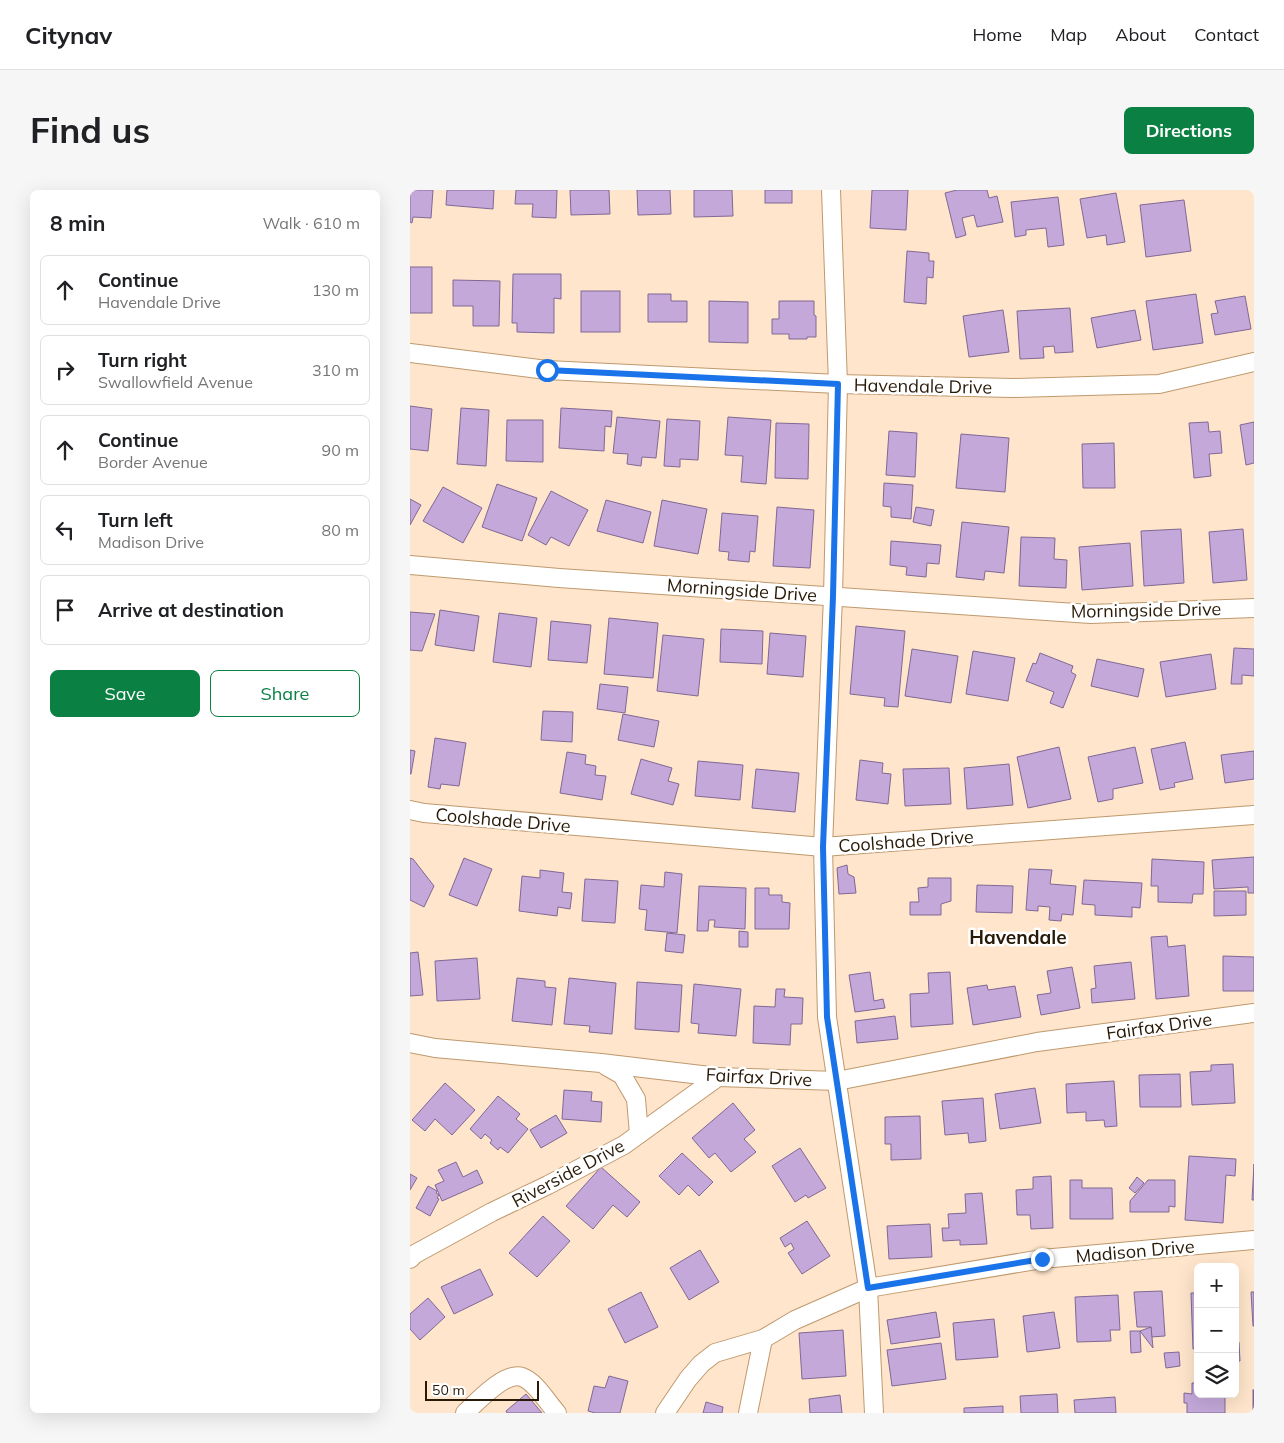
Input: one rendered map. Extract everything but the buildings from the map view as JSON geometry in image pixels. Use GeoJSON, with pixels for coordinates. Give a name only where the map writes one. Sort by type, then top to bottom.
{"type":"FeatureCollection","features":[{"type":"Feature","properties":{"kind":"street"},"geometry":{"type":"LineString","coordinates":[[831,190],[838,384],[833,596],[823,847],[827,1017],[868,1288],[874,1413]]}},
{"type":"Feature","properties":{"kind":"street","name":"Havendale Drive"},"geometry":{"type":"LineString","coordinates":[[410,353],[547,370],[838,384],[1012,388],[1159,384],[1254,362]]}},
{"type":"Feature","properties":{"kind":"street","name":"Morningside Drive"},"geometry":{"type":"LineString","coordinates":[[410,565],[559,578],[1091,614],[1254,608]]}},
{"type":"Feature","properties":{"kind":"street","name":"Coolshade Drive"},"geometry":{"type":"LineString","coordinates":[[410,810],[424,813],[823,847],[1254,815]]}},
{"type":"Feature","properties":{"kind":"street","name":"Fairfax Drive"},"geometry":{"type":"LineString","coordinates":[[410,1043],[435,1048],[601,1063],[718,1077],[837,1080],[1037,1042],[1254,1013]]}},
{"type":"Feature","properties":{"kind":"street"},"geometry":{"type":"LineString","coordinates":[[601,1063],[622,1075],[636,1099],[639,1134]]}},
{"type":"Feature","properties":{"kind":"street","name":"Riverside Drive"},"geometry":{"type":"LineString","coordinates":[[412,1255],[624,1145],[718,1077]]}},
{"type":"Feature","properties":{"kind":"street","name":"Madison Drive"},"geometry":{"type":"LineString","coordinates":[[665,1413],[688,1379],[701,1364],[715,1354],[763,1339],[795,1320],[868,1288],[1042,1259],[1254,1240]]}},
{"type":"Feature","properties":{"kind":"street"},"geometry":{"type":"LineString","coordinates":[[748,1413],[763,1339]]}},
{"type":"Feature","properties":{"kind":"street"},"geometry":{"type":"LineString","coordinates":[[465,1413],[502,1380],[515,1376],[522,1377],[534,1386],[557,1413]]}},
{"type":"Feature","properties":{"kind":"district","name":"Havendale"},"geometry":{"type":"Point","coordinates":[1018,937]}},
{"type":"Feature","properties":{"kind":"route"},"geometry":{"type":"LineString","coordinates":[[547,370],[838,384],[833,596],[823,847],[827,1017],[868,1288],[1042,1259]]}}]}
